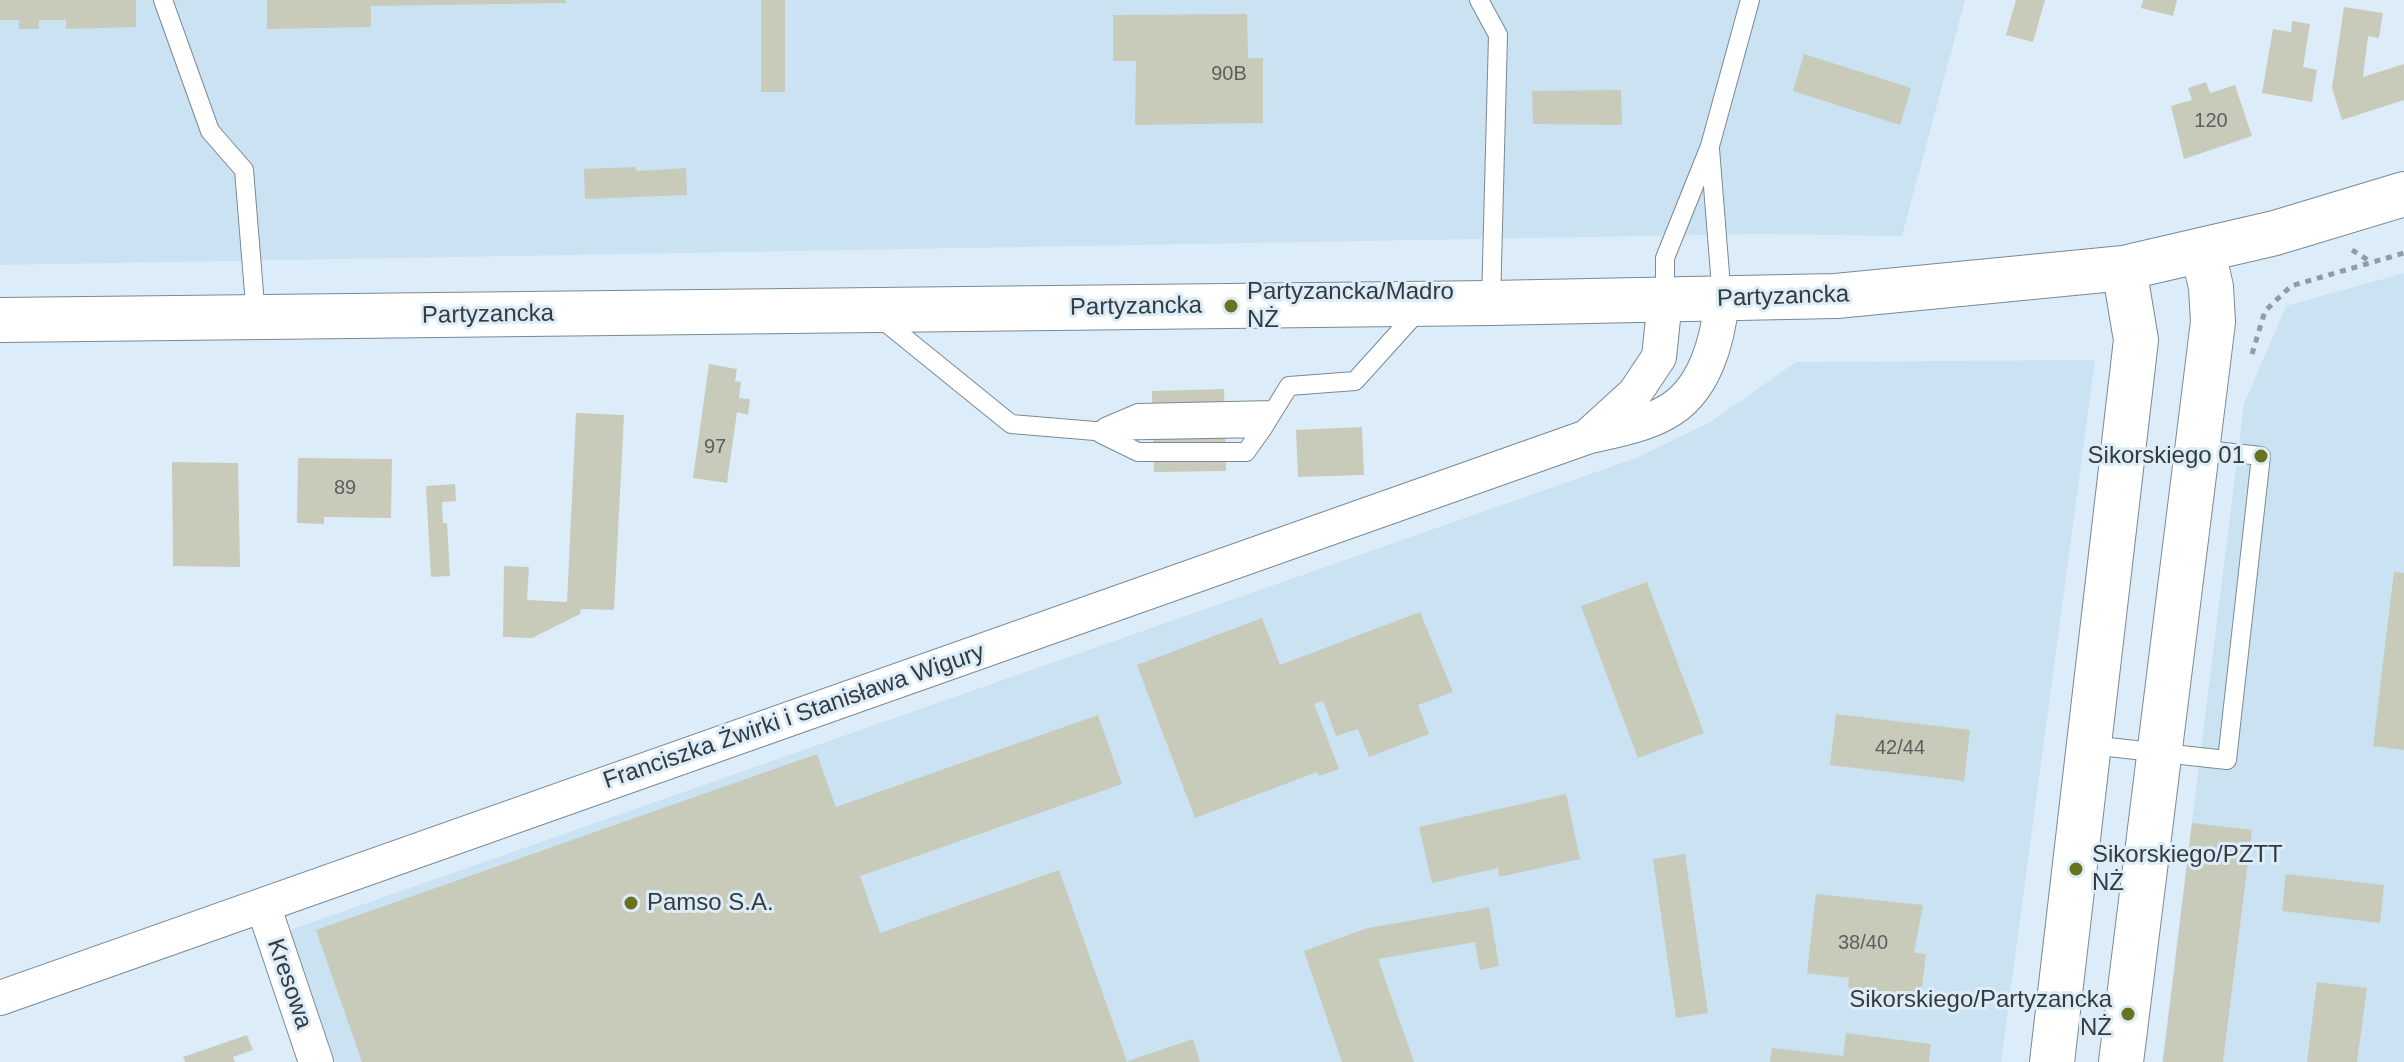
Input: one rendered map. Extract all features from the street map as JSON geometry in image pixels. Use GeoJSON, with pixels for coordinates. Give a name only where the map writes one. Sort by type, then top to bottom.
{"type":"FeatureCollection","features":[{"type":"Feature","properties":{"kind":"main road","name":"Partyzancka"},"geometry":{"type":"LineString","coordinates":[[0,320],[1425,304],[1850,295],[2124,268],[2275,233],[2404,194]]}},
{"type":"Feature","properties":{"kind":"main road"},"geometry":{"type":"LineString","coordinates":[[2121,1062],[2213,322],[2211,287],[2203,252]]}},
{"type":"Feature","properties":{"kind":"main road"},"geometry":{"type":"LineString","coordinates":[[2052,1062],[2136,340],[2124,268]]}},
{"type":"Feature","properties":{"kind":"street","name":"Franciszka Żwirki i Stanisława Wigury"},"geometry":{"type":"LineString","coordinates":[[0,998],[1587,437],[1665,413],[1683,400],[1693,387],[1713,347],[1722,299]]}},
{"type":"Feature","properties":{"kind":"street","name":"Franciszka Żwirki i Stanisława Wigury"},"geometry":{"type":"LineString","coordinates":[[1587,437],[1635,393],[1659,357],[1665,300]]}},
{"type":"Feature","properties":{"kind":"street","name":"Kresowa"},"geometry":{"type":"LineString","coordinates":[[263,905],[316,1062]]}},
{"type":"Feature","properties":{"kind":"lane"},"geometry":{"type":"LineString","coordinates":[[163,0],[210,131],[244,170],[256,317]]}},
{"type":"Feature","properties":{"kind":"lane"},"geometry":{"type":"LineString","coordinates":[[1479,0],[1498,35],[1491,303]]}},
{"type":"Feature","properties":{"kind":"lane"},"geometry":{"type":"LineString","coordinates":[[1665,300],[1665,258],[1710,146],[1750,0]]}},
{"type":"Feature","properties":{"kind":"lane"},"geometry":{"type":"LineString","coordinates":[[1710,146],[1722,299]]}},
{"type":"Feature","properties":{"kind":"lane"},"geometry":{"type":"LineString","coordinates":[[871,310],[1011,424],[1095,431],[1263,428],[1289,386],[1355,381],[1425,304]]}},
{"type":"Feature","properties":{"kind":"lane"},"geometry":{"type":"LineString","coordinates":[[1095,431],[1138,413],[1274,410]]}},
{"type":"Feature","properties":{"kind":"lane"},"geometry":{"type":"LineString","coordinates":[[2090,745],[2227,760],[2261,456],[2197,449]]}},
{"type":"Feature","properties":{"kind":"path"},"geometry":{"type":"LineString","coordinates":[[2248,368],[2265,311],[2291,286],[2404,253]]}},
{"type":"Feature","properties":{"kind":"shaded area"},"geometry":{"type":"Polygon","coordinates":[[[0,0],[1965,0],[1902,236],[1760,234],[0,265],[0,0]]]}},
{"type":"Feature","properties":{"kind":"shaded area"},"geometry":{"type":"Polygon","coordinates":[[[2404,273],[2404,1062],[2162,1062],[2244,404],[2286,306],[2404,273]]]}},
{"type":"Feature","properties":{"kind":"shaded area"},"geometry":{"type":"Polygon","coordinates":[[[2095,360],[2001,1062],[335,1062],[290,930],[1639,457],[1712,421],[1796,362],[2095,360]]]}},
{"type":"Feature","properties":{"kind":"building"},"geometry":{"type":"Polygon","coordinates":[[[0,0],[136,0],[136,27],[66,29],[66,20],[39,20],[39,29],[19,29],[19,20],[0,20],[0,0]]]}},
{"type":"Feature","properties":{"kind":"building"},"geometry":{"type":"Polygon","coordinates":[[[267,0],[566,0],[566,3],[371,6],[371,27],[267,29],[267,0]]]}},
{"type":"Feature","properties":{"kind":"building"},"geometry":{"type":"Polygon","coordinates":[[[761,0],[785,0],[785,92],[761,92],[761,0]]]}},
{"type":"Feature","properties":{"kind":"building"},"geometry":{"type":"Polygon","coordinates":[[[2016,0],[2045,0],[2033,42],[2006,35],[2016,0]]]}},
{"type":"Feature","properties":{"kind":"building"},"geometry":{"type":"Polygon","coordinates":[[[2143,0],[2177,0],[2173,16],[2141,8],[2143,0]]]}},
{"type":"Feature","properties":{"kind":"building"},"geometry":{"type":"Polygon","coordinates":[[[2344,7],[2383,13],[2379,38],[2368,36],[2363,77],[2404,64],[2404,100],[2342,120],[2332,88],[2344,7]]]}},
{"type":"Feature","properties":{"kind":"building"},"geometry":{"type":"Polygon","coordinates":[[[1247,14],[1248,58],[1263,58],[1263,123],[1135,125],[1136,61],[1113,61],[1113,15],[1247,14]]]}},
{"type":"Feature","properties":{"kind":"building"},"geometry":{"type":"Polygon","coordinates":[[[2292,21],[2310,24],[2303,67],[2317,70],[2312,102],[2262,93],[2273,29],[2291,32],[2292,21]]]}},
{"type":"Feature","properties":{"kind":"building"},"geometry":{"type":"Polygon","coordinates":[[[1804,54],[1911,88],[1900,125],[1793,91],[1804,54]]]}},
{"type":"Feature","properties":{"kind":"building"},"geometry":{"type":"Polygon","coordinates":[[[2206,82],[2210,93],[2235,85],[2252,136],[2184,159],[2171,106],[2192,100],[2188,88],[2206,82]]]}},
{"type":"Feature","properties":{"kind":"building"},"geometry":{"type":"Polygon","coordinates":[[[1621,90],[1622,125],[1533,124],[1532,91],[1621,90]]]}},
{"type":"Feature","properties":{"kind":"building"},"geometry":{"type":"Polygon","coordinates":[[[636,167],[637,171],[686,168],[687,195],[585,199],[584,169],[636,167]]]}},
{"type":"Feature","properties":{"kind":"building"},"geometry":{"type":"Polygon","coordinates":[[[709,364],[737,369],[735,381],[741,382],[739,398],[750,399],[748,415],[737,412],[727,483],[693,478],[709,364]]]}},
{"type":"Feature","properties":{"kind":"building"},"geometry":{"type":"Polygon","coordinates":[[[1224,389],[1226,471],[1154,472],[1152,391],[1224,389]]]}},
{"type":"Feature","properties":{"kind":"building"},"geometry":{"type":"Polygon","coordinates":[[[576,413],[624,415],[614,610],[581,609],[580,614],[532,638],[503,637],[504,566],[529,567],[527,600],[567,602],[576,413]]]}},
{"type":"Feature","properties":{"kind":"building"},"geometry":{"type":"Polygon","coordinates":[[[1362,427],[1364,475],[1298,477],[1296,430],[1362,427]]]}},
{"type":"Feature","properties":{"kind":"building"},"geometry":{"type":"Polygon","coordinates":[[[298,458],[392,459],[391,518],[324,517],[324,524],[297,523],[298,458]]]}},
{"type":"Feature","properties":{"kind":"building"},"geometry":{"type":"Polygon","coordinates":[[[172,462],[238,463],[240,567],[173,566],[172,462]]]}},
{"type":"Feature","properties":{"kind":"building"},"geometry":{"type":"Polygon","coordinates":[[[455,484],[456,501],[442,502],[443,523],[447,523],[450,576],[431,577],[426,486],[455,484]]]}},
{"type":"Feature","properties":{"kind":"building"},"geometry":{"type":"Polygon","coordinates":[[[2394,572],[2404,573],[2404,750],[2373,746],[2394,572]]]}},
{"type":"Feature","properties":{"kind":"building"},"geometry":{"type":"Polygon","coordinates":[[[1647,582],[1704,733],[1638,758],[1581,606],[1647,582]]]}},
{"type":"Feature","properties":{"kind":"building"},"geometry":{"type":"Polygon","coordinates":[[[1420,612],[1453,692],[1418,705],[1429,734],[1369,757],[1358,729],[1336,736],[1323,701],[1314,704],[1339,769],[1319,776],[1317,772],[1195,818],[1137,665],[1262,618],[1280,665],[1420,612]]]}},
{"type":"Feature","properties":{"kind":"building"},"geometry":{"type":"Polygon","coordinates":[[[1836,714],[1970,730],[1964,781],[1830,765],[1836,714]]]}},
{"type":"Feature","properties":{"kind":"building","name":"Pamso S.A."},"geometry":{"type":"Polygon","coordinates":[[[1098,715],[1122,784],[860,876],[880,933],[1059,870],[1127,1062],[362,1062],[316,930],[817,754],[836,807],[1098,715]]]}},
{"type":"Feature","properties":{"kind":"building"},"geometry":{"type":"Polygon","coordinates":[[[1566,794],[1580,859],[1499,877],[1498,868],[1432,883],[1419,827],[1566,794]]]}},
{"type":"Feature","properties":{"kind":"building"},"geometry":{"type":"Polygon","coordinates":[[[2192,823],[2252,830],[2223,1062],[2163,1062],[2192,823]]]}},
{"type":"Feature","properties":{"kind":"building"},"geometry":{"type":"Polygon","coordinates":[[[1685,854],[1708,1013],[1676,1018],[1653,859],[1685,854]]]}},
{"type":"Feature","properties":{"kind":"building"},"geometry":{"type":"Polygon","coordinates":[[[2286,874],[2384,885],[2380,923],[2282,911],[2286,874]]]}},
{"type":"Feature","properties":{"kind":"building"},"geometry":{"type":"Polygon","coordinates":[[[1816,894],[1923,905],[1914,953],[1926,954],[1921,995],[1848,988],[1849,978],[1807,973],[1816,894]]]}},
{"type":"Feature","properties":{"kind":"building"},"geometry":{"type":"Polygon","coordinates":[[[1489,907],[1499,966],[1480,970],[1475,942],[1378,959],[1414,1062],[1342,1062],[1304,951],[1368,928],[1489,907]]]}},
{"type":"Feature","properties":{"kind":"building"},"geometry":{"type":"Polygon","coordinates":[[[2317,982],[2367,988],[2357,1062],[2307,1062],[2317,982]]]}},
{"type":"Feature","properties":{"kind":"building"},"geometry":{"type":"Polygon","coordinates":[[[1846,1033],[1931,1044],[1929,1062],[1770,1062],[1772,1048],[1843,1056],[1846,1033]]]}},
{"type":"Feature","properties":{"kind":"building"},"geometry":{"type":"Polygon","coordinates":[[[247,1035],[253,1050],[233,1057],[235,1062],[185,1062],[183,1057],[247,1035]]]}},
{"type":"Feature","properties":{"kind":"building"},"geometry":{"type":"Polygon","coordinates":[[[1193,1039],[1200,1062],[1128,1062],[1128,1061],[1193,1039]]]}},
{"type":"Feature","properties":{"kind":"place","name":"Partyzancka/Madro NŻ"},"geometry":{"type":"Point","coordinates":[1231,306]}},
{"type":"Feature","properties":{"kind":"place","name":"Sikorskiego 01"},"geometry":{"type":"Point","coordinates":[2261,456]}},
{"type":"Feature","properties":{"kind":"place","name":"Sikorskiego/PZTT NŻ"},"geometry":{"type":"Point","coordinates":[2076,869]}},
{"type":"Feature","properties":{"kind":"place","name":"Pamso S.A."},"geometry":{"type":"Point","coordinates":[631,903]}},
{"type":"Feature","properties":{"kind":"place","name":"Sikorskiego/Partyzancka NŻ"},"geometry":{"type":"Point","coordinates":[2128,1014]}}]}
